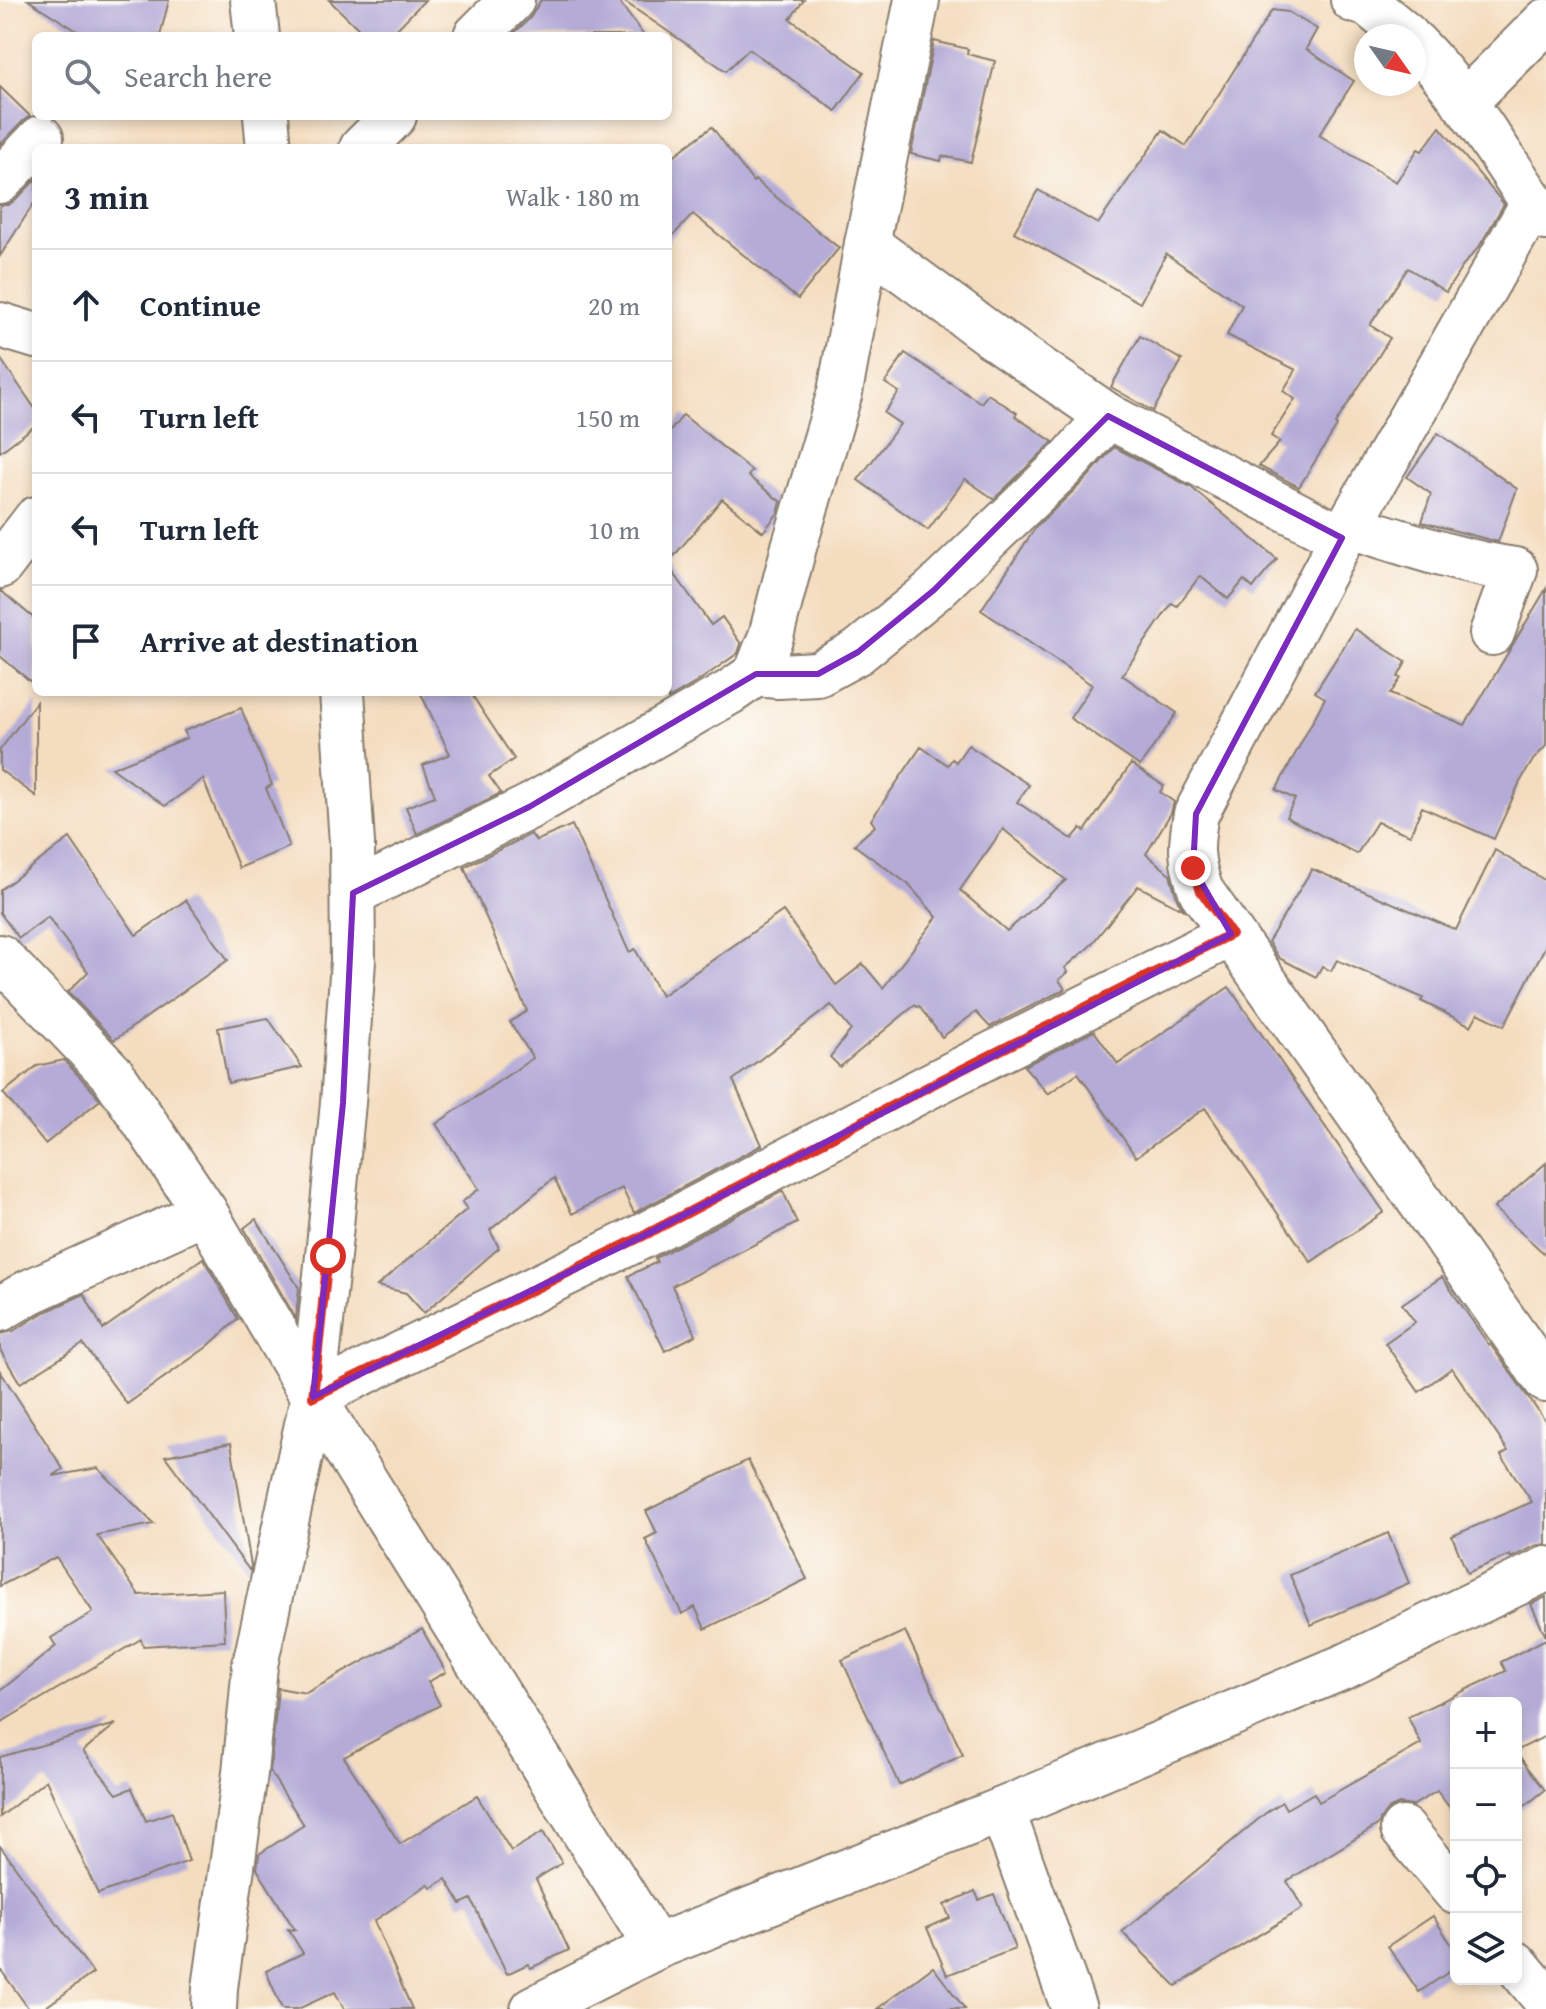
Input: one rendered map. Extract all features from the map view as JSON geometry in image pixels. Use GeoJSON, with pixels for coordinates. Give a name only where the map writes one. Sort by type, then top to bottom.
{"type":"FeatureCollection","features":[{"type":"Feature","properties":{"kind":"street"},"geometry":{"type":"LineString","coordinates":[[253,0],[257,32]]}},
{"type":"Feature","properties":{"kind":"street"},"geometry":{"type":"LineString","coordinates":[[480,32],[512,0]]}},
{"type":"Feature","properties":{"kind":"street"},"geometry":{"type":"LineString","coordinates":[[353,893],[529,807],[756,674],[771,636],[840,392],[917,0]]}},
{"type":"Feature","properties":{"kind":"street"},"geometry":{"type":"LineString","coordinates":[[1353,0],[1368,4],[1392,24]]}},
{"type":"Feature","properties":{"kind":"street"},"geometry":{"type":"LineString","coordinates":[[1464,103],[1546,21]]}},
{"type":"Feature","properties":{"kind":"street"},"geometry":{"type":"LineString","coordinates":[[1426,55],[1540,211],[1346,532],[1196,814],[1191,843],[1193,868],[1201,891],[1546,1380]]}},
{"type":"Feature","properties":{"kind":"street"},"geometry":{"type":"LineString","coordinates":[[266,120],[269,144]]}},
{"type":"Feature","properties":{"kind":"street"},"geometry":{"type":"LineString","coordinates":[[366,144],[390,120]]}},
{"type":"Feature","properties":{"kind":"street"},"geometry":{"type":"LineString","coordinates":[[35,144],[41,138]]}},
{"type":"Feature","properties":{"kind":"street"},"geometry":{"type":"LineString","coordinates":[[0,181],[32,147]]}},
{"type":"Feature","properties":{"kind":"street"},"geometry":{"type":"LineString","coordinates":[[867,244],[1108,416],[1346,532],[1515,570],[1492,633]]}},
{"type":"Feature","properties":{"kind":"street"},"geometry":{"type":"LineString","coordinates":[[0,325],[32,335]]}},
{"type":"Feature","properties":{"kind":"street"},"geometry":{"type":"LineString","coordinates":[[756,674],[818,674],[858,652],[934,590],[1070,460],[1108,416]]}},
{"type":"Feature","properties":{"kind":"street"},"geometry":{"type":"LineString","coordinates":[[0,566],[32,524]]}},
{"type":"Feature","properties":{"kind":"street"},"geometry":{"type":"LineString","coordinates":[[214,2009],[245,1773],[255,1665],[313,1397],[343,1103],[353,961],[353,893],[342,696]]}},
{"type":"Feature","properties":{"kind":"street"},"geometry":{"type":"LineString","coordinates":[[313,1397],[643,1236],[939,1081],[1231,934]]}},
{"type":"Feature","properties":{"kind":"street"},"geometry":{"type":"LineString","coordinates":[[0,957],[113,1075],[205,1212],[313,1397],[656,1947]]}},
{"type":"Feature","properties":{"kind":"street"},"geometry":{"type":"LineString","coordinates":[[0,1309],[29,1292],[205,1212]]}},
{"type":"Feature","properties":{"kind":"street"},"geometry":{"type":"LineString","coordinates":[[533,2009],[579,2000],[656,1947],[1002,1810],[1348,1665],[1546,1569]]}},
{"type":"Feature","properties":{"kind":"street"},"geometry":{"type":"LineString","coordinates":[[1002,1810],[1074,2009]]}},
{"type":"Feature","properties":{"kind":"street"},"geometry":{"type":"LineString","coordinates":[[1403,1829],[1450,1885]]}},
{"type":"Feature","properties":{"kind":"street"},"geometry":{"type":"LineString","coordinates":[[1522,1971],[1546,2000]]}},
{"type":"Feature","properties":{"kind":"highlighted area"},"geometry":{"type":"Polygon","coordinates":[[[1108,416],[1342,538],[1196,814],[1193,868],[1231,934],[643,1236],[313,1397],[343,1103],[353,893],[529,807],[756,674],[818,674],[858,652],[934,590],[1108,416]]]}},
{"type":"Feature","properties":{"kind":"building"},"geometry":{"type":"Polygon","coordinates":[[[28,0],[169,0],[161,32],[79,32],[28,0]]]}},
{"type":"Feature","properties":{"kind":"building"},"geometry":{"type":"Polygon","coordinates":[[[329,0],[425,0],[394,32],[362,32],[329,0]]]}},
{"type":"Feature","properties":{"kind":"building"},"geometry":{"type":"Polygon","coordinates":[[[541,0],[618,0],[641,32],[515,32],[530,18],[541,0]]]}},
{"type":"Feature","properties":{"kind":"building"},"geometry":{"type":"Polygon","coordinates":[[[622,0],[804,0],[790,19],[864,72],[836,111],[749,49],[726,71],[622,0]]]}},
{"type":"Feature","properties":{"kind":"building"},"geometry":{"type":"Polygon","coordinates":[[[1272,10],[1288,12],[1317,29],[1306,49],[1354,81],[1319,135],[1396,182],[1418,149],[1422,151],[1440,127],[1504,204],[1479,247],[1446,292],[1408,268],[1370,325],[1390,338],[1299,487],[1259,466],[1280,442],[1271,436],[1295,399],[1283,391],[1296,370],[1227,335],[1242,305],[1166,254],[1140,303],[1014,232],[1038,190],[1098,224],[1163,130],[1186,146],[1272,10]]]}},
{"type":"Feature","properties":{"kind":"building"},"geometry":{"type":"Polygon","coordinates":[[[934,41],[968,49],[967,54],[995,61],[971,162],[942,156],[941,161],[911,154],[934,41]]]}},
{"type":"Feature","properties":{"kind":"building"},"geometry":{"type":"Polygon","coordinates":[[[0,87],[30,116],[0,145],[0,87]]]}},
{"type":"Feature","properties":{"kind":"building"},"geometry":{"type":"Polygon","coordinates":[[[712,127],[753,182],[755,180],[839,248],[798,299],[693,214],[672,237],[672,157],[712,127]]]}},
{"type":"Feature","properties":{"kind":"building"},"geometry":{"type":"Polygon","coordinates":[[[32,183],[32,206],[0,256],[0,205],[8,205],[32,183]]]}},
{"type":"Feature","properties":{"kind":"building"},"geometry":{"type":"Polygon","coordinates":[[[1140,336],[1182,360],[1153,411],[1111,387],[1140,336]]]}},
{"type":"Feature","properties":{"kind":"building"},"geometry":{"type":"Polygon","coordinates":[[[905,353],[981,403],[988,394],[1053,442],[994,499],[965,479],[928,530],[858,480],[900,424],[884,413],[899,392],[885,383],[905,353]]]}},
{"type":"Feature","properties":{"kind":"building"},"geometry":{"type":"Polygon","coordinates":[[[0,358],[32,404],[32,428],[0,452],[0,358]]]}},
{"type":"Feature","properties":{"kind":"building"},"geometry":{"type":"Polygon","coordinates":[[[683,415],[752,471],[748,476],[781,502],[778,513],[763,532],[722,499],[672,558],[672,429],[683,415]]]}},
{"type":"Feature","properties":{"kind":"building"},"geometry":{"type":"Polygon","coordinates":[[[1438,433],[1517,489],[1498,542],[1422,522],[1431,494],[1407,477],[1438,433]]]}},
{"type":"Feature","properties":{"kind":"building"},"geometry":{"type":"Polygon","coordinates":[[[1114,447],[1191,487],[1277,559],[1253,588],[1244,580],[1228,599],[1200,576],[1177,606],[1172,603],[1122,675],[1177,713],[1140,766],[1070,718],[1092,685],[981,610],[1036,527],[1114,447]]]}},
{"type":"Feature","properties":{"kind":"building"},"geometry":{"type":"Polygon","coordinates":[[[672,571],[711,625],[722,617],[741,644],[738,653],[668,699],[672,696],[672,571]]]}},
{"type":"Feature","properties":{"kind":"building"},"geometry":{"type":"Polygon","coordinates":[[[1546,589],[1546,746],[1520,782],[1494,839],[1422,807],[1410,835],[1377,822],[1357,854],[1286,817],[1295,799],[1276,790],[1325,698],[1315,692],[1355,629],[1406,662],[1398,677],[1401,678],[1390,694],[1465,725],[1546,589]]]}},
{"type":"Feature","properties":{"kind":"building"},"geometry":{"type":"Polygon","coordinates":[[[0,590],[32,617],[32,683],[0,656],[0,590]]]}},
{"type":"Feature","properties":{"kind":"building"},"geometry":{"type":"Polygon","coordinates":[[[422,696],[473,696],[514,759],[489,776],[501,793],[417,834],[406,807],[435,796],[423,765],[450,754],[422,696]]]}},
{"type":"Feature","properties":{"kind":"building"},"geometry":{"type":"Polygon","coordinates":[[[36,702],[36,796],[0,770],[0,750],[36,702]]]}},
{"type":"Feature","properties":{"kind":"building"},"geometry":{"type":"Polygon","coordinates":[[[241,708],[272,785],[266,788],[289,847],[239,868],[203,779],[165,806],[112,768],[187,738],[184,731],[241,708]]]}},
{"type":"Feature","properties":{"kind":"building"},"geometry":{"type":"Polygon","coordinates":[[[968,745],[1029,785],[1017,802],[1072,839],[1081,828],[1085,831],[1131,764],[1164,786],[1160,792],[1174,802],[1171,813],[1146,854],[1170,874],[1177,899],[1184,910],[1138,886],[1090,946],[1065,968],[1068,972],[1059,980],[1065,989],[990,1027],[976,1012],[942,1037],[919,1006],[915,1005],[840,1067],[830,1057],[851,1030],[831,1005],[733,1080],[762,1145],[634,1213],[622,1188],[572,1214],[554,1178],[490,1230],[499,1248],[424,1313],[406,1293],[377,1286],[467,1209],[462,1202],[479,1189],[436,1124],[533,1058],[510,1022],[527,1011],[464,867],[531,834],[536,841],[572,825],[629,952],[635,949],[661,996],[783,911],[836,985],[863,964],[883,988],[937,917],[908,884],[854,845],[875,826],[871,820],[921,747],[948,765],[952,759],[956,762],[968,745]],[[1003,829],[960,890],[1007,931],[1066,880],[1003,829]]]}},
{"type":"Feature","properties":{"kind":"building"},"geometry":{"type":"Polygon","coordinates":[[[70,838],[136,935],[186,900],[228,960],[114,1040],[68,992],[88,972],[48,917],[19,938],[0,913],[0,890],[70,838]]]}},
{"type":"Feature","properties":{"kind":"building"},"geometry":{"type":"Polygon","coordinates":[[[1495,850],[1546,881],[1546,945],[1504,1026],[1478,1013],[1471,1026],[1421,1001],[1423,998],[1337,960],[1331,971],[1322,966],[1316,977],[1279,958],[1268,942],[1312,869],[1456,930],[1495,850]]]}},
{"type":"Feature","properties":{"kind":"building"},"geometry":{"type":"Polygon","coordinates":[[[1229,987],[1384,1212],[1311,1262],[1205,1108],[1136,1157],[1078,1073],[1048,1094],[1024,1066],[1094,1031],[1118,1064],[1229,987]]]}},
{"type":"Feature","properties":{"kind":"building"},"geometry":{"type":"Polygon","coordinates":[[[268,1018],[302,1067],[228,1083],[218,1028],[268,1018]]]}},
{"type":"Feature","properties":{"kind":"building"},"geometry":{"type":"Polygon","coordinates":[[[64,1060],[100,1100],[45,1144],[3,1093],[37,1066],[64,1060]]]}},
{"type":"Feature","properties":{"kind":"building"},"geometry":{"type":"Polygon","coordinates":[[[1546,1163],[1546,1255],[1494,1208],[1546,1163]]]}},
{"type":"Feature","properties":{"kind":"building"},"geometry":{"type":"Polygon","coordinates":[[[783,1191],[797,1223],[672,1286],[696,1335],[665,1351],[628,1276],[657,1262],[655,1258],[783,1191]]]}},
{"type":"Feature","properties":{"kind":"building"},"geometry":{"type":"Polygon","coordinates":[[[256,1219],[299,1288],[296,1319],[244,1228],[256,1219]]]}},
{"type":"Feature","properties":{"kind":"building"},"geometry":{"type":"Polygon","coordinates":[[[203,1258],[238,1319],[207,1347],[127,1404],[83,1344],[20,1383],[0,1350],[0,1334],[13,1331],[84,1294],[103,1329],[203,1258]]]}},
{"type":"Feature","properties":{"kind":"building"},"geometry":{"type":"Polygon","coordinates":[[[1442,1277],[1546,1422],[1546,1544],[1467,1573],[1452,1536],[1532,1502],[1501,1455],[1508,1451],[1452,1368],[1419,1392],[1385,1343],[1415,1322],[1402,1304],[1442,1277]]]}},
{"type":"Feature","properties":{"kind":"building"},"geometry":{"type":"Polygon","coordinates":[[[0,1371],[63,1469],[53,1476],[98,1468],[154,1524],[97,1535],[139,1595],[223,1590],[225,1641],[143,1646],[141,1639],[0,1723],[0,1691],[56,1646],[51,1638],[93,1612],[56,1557],[0,1586],[0,1371]]]}},
{"type":"Feature","properties":{"kind":"building"},"geometry":{"type":"Polygon","coordinates":[[[231,1443],[251,1566],[250,1571],[165,1456],[231,1443]]]}},
{"type":"Feature","properties":{"kind":"building"},"geometry":{"type":"Polygon","coordinates":[[[748,1460],[807,1579],[705,1629],[695,1607],[682,1614],[645,1539],[657,1533],[646,1511],[748,1460]]]}},
{"type":"Feature","properties":{"kind":"building"},"geometry":{"type":"Polygon","coordinates":[[[1388,1533],[1409,1583],[1311,1625],[1290,1575],[1388,1533]]]}},
{"type":"Feature","properties":{"kind":"building"},"geometry":{"type":"Polygon","coordinates":[[[1546,1597],[1546,1637],[1531,1604],[1546,1597]]]}},
{"type":"Feature","properties":{"kind":"building"},"geometry":{"type":"Polygon","coordinates":[[[422,1629],[446,1672],[428,1682],[440,1705],[344,1757],[400,1844],[477,1796],[511,1851],[543,1832],[562,1863],[536,1879],[569,1950],[531,1968],[528,1964],[507,1974],[471,1899],[461,1904],[446,1879],[431,1888],[428,1884],[374,1921],[412,2009],[344,2009],[335,1992],[298,2009],[282,2009],[266,1971],[303,1953],[288,1929],[295,1930],[257,1869],[259,1854],[304,1825],[270,1772],[278,1688],[306,1693],[422,1629]]]}},
{"type":"Feature","properties":{"kind":"building"},"geometry":{"type":"Polygon","coordinates":[[[905,1631],[963,1755],[899,1785],[842,1660],[905,1631]]]}},
{"type":"Feature","properties":{"kind":"building"},"geometry":{"type":"Polygon","coordinates":[[[1546,1639],[1546,1736],[1522,1748],[1522,1697],[1451,1697],[1506,1671],[1501,1662],[1546,1639]]]}},
{"type":"Feature","properties":{"kind":"building"},"geometry":{"type":"Polygon","coordinates":[[[1450,1697],[1450,1808],[1437,1791],[1412,1806],[1399,1804],[1388,1809],[1379,1824],[1287,1881],[1303,1908],[1176,1986],[1122,1932],[1282,1802],[1286,1809],[1314,1793],[1319,1802],[1421,1744],[1408,1717],[1450,1697]]]}},
{"type":"Feature","properties":{"kind":"building"},"geometry":{"type":"Polygon","coordinates":[[[116,1724],[83,1751],[117,1794],[132,1788],[146,1821],[172,1812],[189,1861],[98,1894],[46,1780],[0,1817],[0,1757],[116,1724]]]}},
{"type":"Feature","properties":{"kind":"building"},"geometry":{"type":"Polygon","coordinates":[[[1522,1760],[1545,1790],[1522,1808],[1522,1760]]]}},
{"type":"Feature","properties":{"kind":"building"},"geometry":{"type":"Polygon","coordinates":[[[0,1846],[93,1973],[43,2009],[29,2009],[0,1969],[0,1846]]]}},
{"type":"Feature","properties":{"kind":"building"},"geometry":{"type":"Polygon","coordinates":[[[975,1891],[979,1900],[994,1894],[1015,1949],[947,1975],[927,1928],[950,1918],[944,1905],[975,1891]]]}},
{"type":"Feature","properties":{"kind":"building"},"geometry":{"type":"Polygon","coordinates":[[[1433,1916],[1450,1943],[1450,1971],[1419,1992],[1388,1946],[1433,1916]]]}},
{"type":"Feature","properties":{"kind":"building"},"geometry":{"type":"Polygon","coordinates":[[[933,1967],[965,2009],[877,2009],[933,1967]]]}},
{"type":"Feature","properties":{"kind":"route"},"geometry":{"type":"LineString","coordinates":[[328,1256],[313,1397],[643,1236],[939,1081],[1231,934],[1201,891],[1193,868]]}}]}
